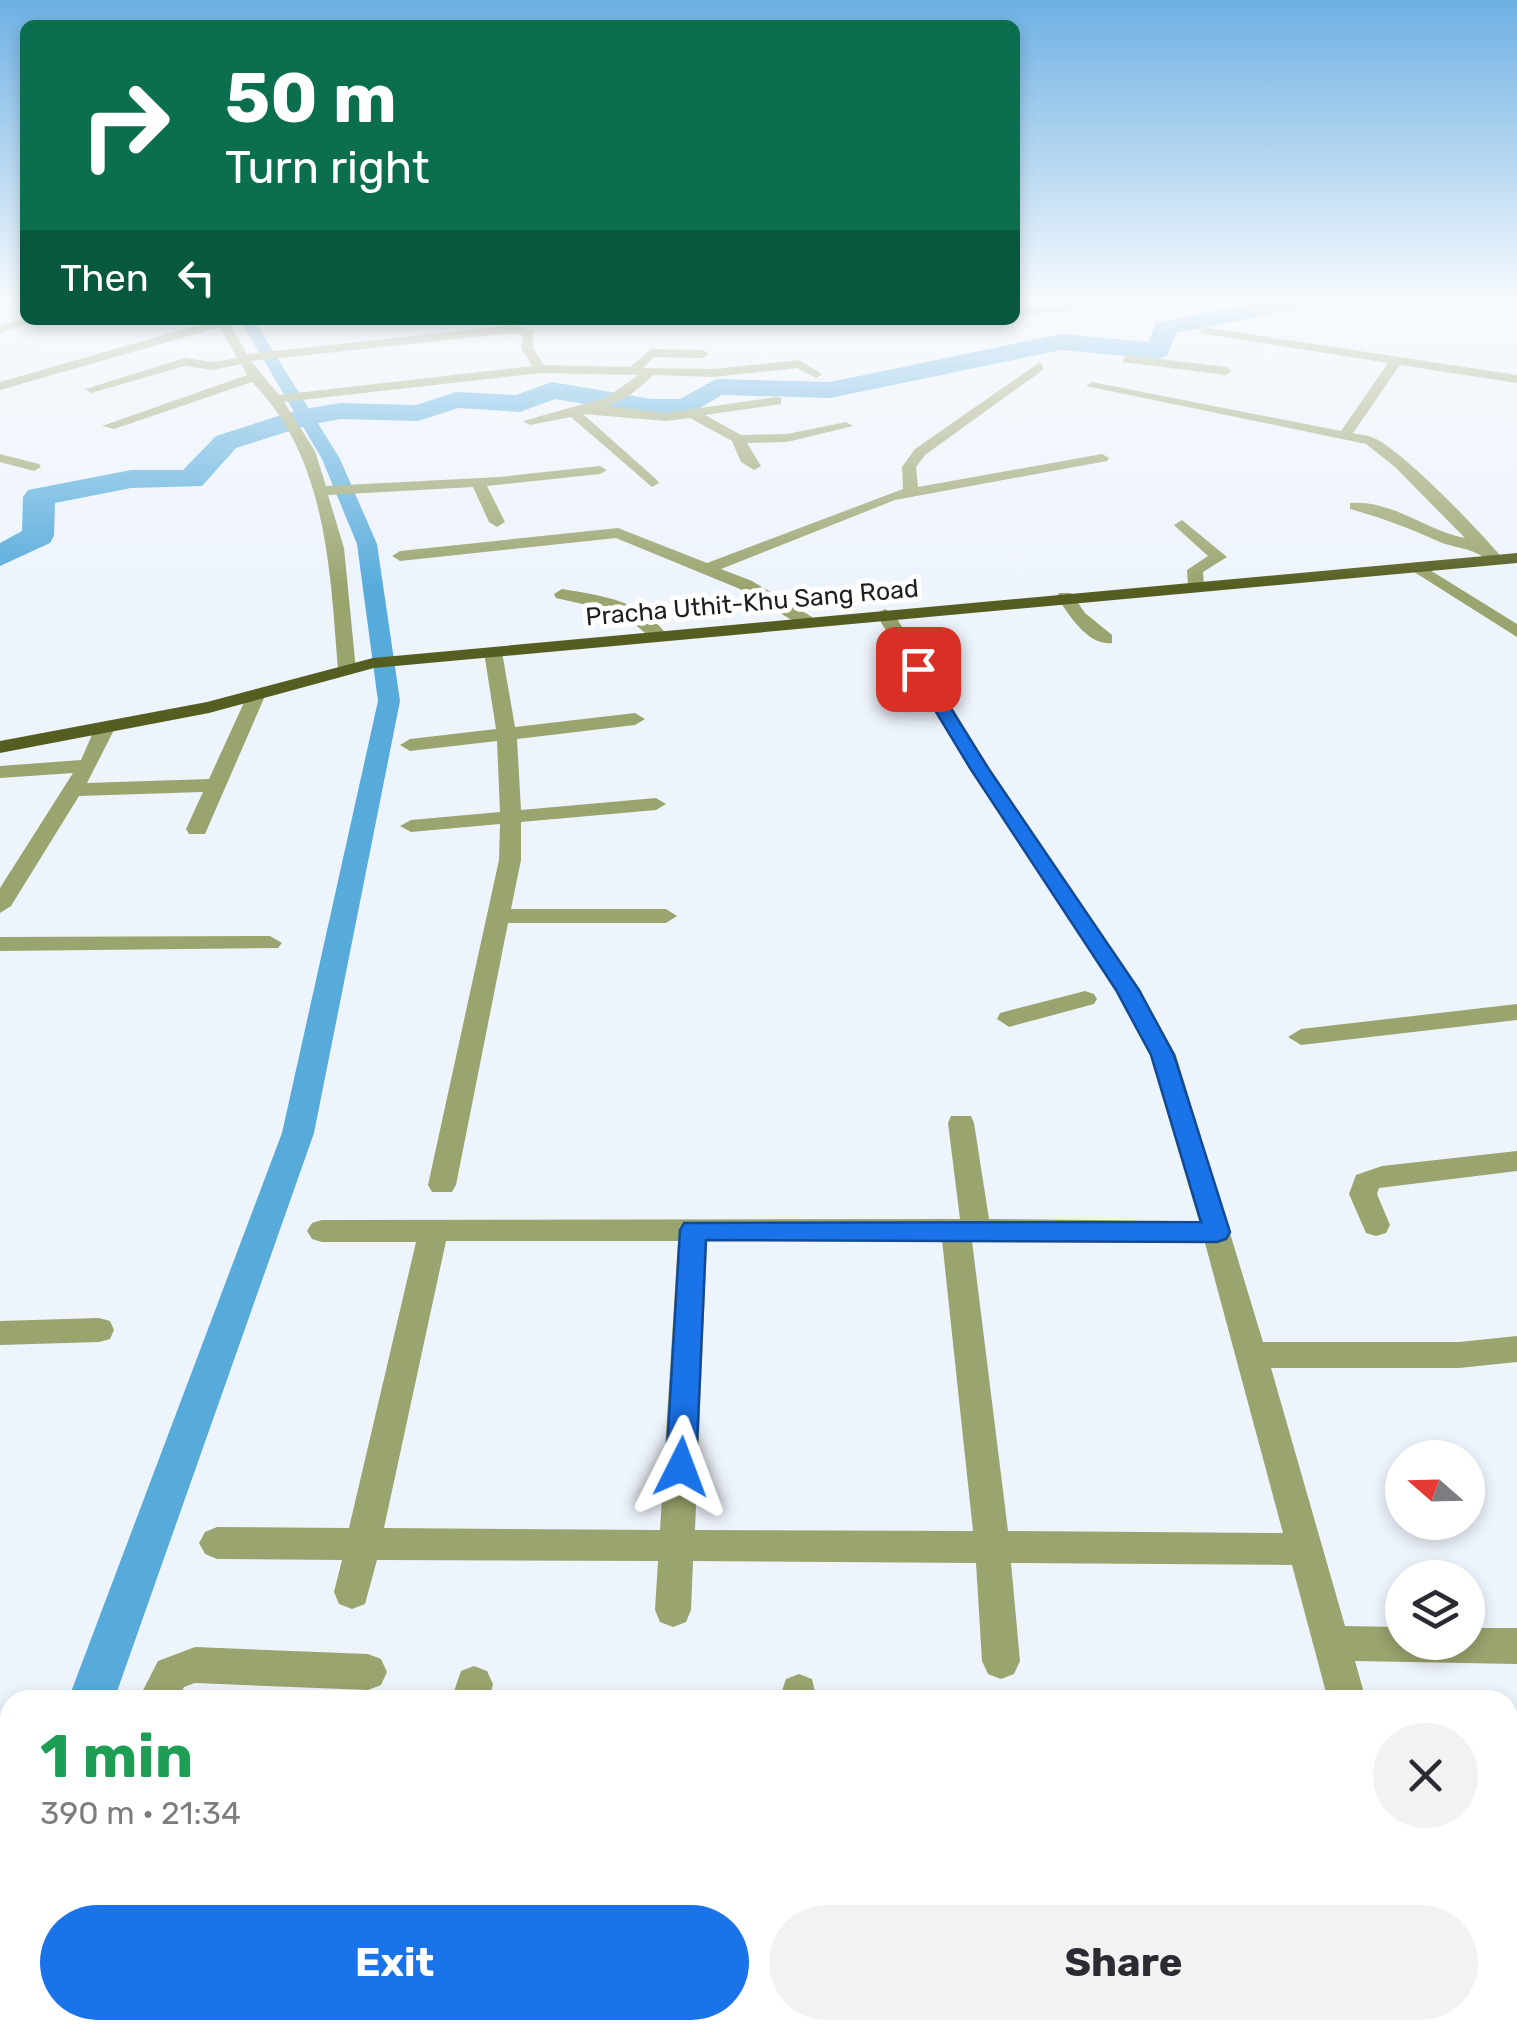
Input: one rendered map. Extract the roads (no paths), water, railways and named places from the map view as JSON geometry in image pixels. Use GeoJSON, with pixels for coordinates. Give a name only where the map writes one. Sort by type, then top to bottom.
{"type":"FeatureCollection","features":[{"type":"Feature","properties":{"kind":"main road","name":"Pracha Uthit-Khu Sang Road"},"geometry":{"type":"LineString","coordinates":[[0,747],[256,696],[347,670],[404,660],[1417,567],[1490,553],[1517,558]]}},
{"type":"Feature","properties":{"kind":"street"},"geometry":{"type":"LineString","coordinates":[[109,426],[194,397]]}},
{"type":"Feature","properties":{"kind":"street"},"geometry":{"type":"LineString","coordinates":[[292,397],[276,399],[308,450],[327,491],[347,670]]}},
{"type":"Feature","properties":{"kind":"street"},"geometry":{"type":"LineString","coordinates":[[530,420],[574,413],[615,397]]}},
{"type":"Feature","properties":{"kind":"street"},"geometry":{"type":"LineString","coordinates":[[911,491],[909,467],[920,452],[996,397]]}},
{"type":"Feature","properties":{"kind":"street"},"geometry":{"type":"LineString","coordinates":[[1217,397],[1379,445],[1490,553]]}},
{"type":"Feature","properties":{"kind":"street"},"geometry":{"type":"LineString","coordinates":[[1346,433],[1371,397]]}},
{"type":"Feature","properties":{"kind":"street"},"geometry":{"type":"LineString","coordinates":[[592,408],[643,416],[694,414],[776,401]]}},
{"type":"Feature","properties":{"kind":"street"},"geometry":{"type":"LineString","coordinates":[[574,413],[652,483]]}},
{"type":"Feature","properties":{"kind":"street"},"geometry":{"type":"LineString","coordinates":[[694,414],[738,439],[787,438],[846,426]]}},
{"type":"Feature","properties":{"kind":"street"},"geometry":{"type":"LineString","coordinates":[[738,439],[746,460],[754,466]]}},
{"type":"Feature","properties":{"kind":"street"},"geometry":{"type":"LineString","coordinates":[[0,458],[34,467]]}},
{"type":"Feature","properties":{"kind":"street"},"geometry":{"type":"LineString","coordinates":[[710,568],[911,491],[1102,458]]}},
{"type":"Feature","properties":{"kind":"street"},"geometry":{"type":"LineString","coordinates":[[327,491],[600,470]]}},
{"type":"Feature","properties":{"kind":"street"},"geometry":{"type":"LineString","coordinates":[[478,482],[497,522]]}},
{"type":"Feature","properties":{"kind":"street"},"geometry":{"type":"LineString","coordinates":[[1356,506],[1411,521],[1449,540],[1490,553]]}},
{"type":"Feature","properties":{"kind":"street"},"geometry":{"type":"LineString","coordinates":[[1182,525],[1219,557],[1195,570],[1196,586]]}},
{"type":"Feature","properties":{"kind":"street"},"geometry":{"type":"LineString","coordinates":[[400,556],[618,533],[710,568],[779,603],[806,622]]}},
{"type":"Feature","properties":{"kind":"street"},"geometry":{"type":"LineString","coordinates":[[1417,567],[1517,632]]}},
{"type":"Feature","properties":{"kind":"street"},"geometry":{"type":"LineString","coordinates":[[562,594],[628,608],[649,622],[658,635]]}},
{"type":"Feature","properties":{"kind":"street"},"geometry":{"type":"LineString","coordinates":[[1065,598],[1095,634],[1106,639]]}},
{"type":"Feature","properties":{"kind":"street"},"geometry":{"type":"LineString","coordinates":[[885,614],[979,768],[1128,990],[1163,1055],[1217,1232],[1344,1690]]}},
{"type":"Feature","properties":{"kind":"street"},"geometry":{"type":"LineString","coordinates":[[442,1186],[510,860],[511,765],[493,652]]}},
{"type":"Feature","properties":{"kind":"street"},"geometry":{"type":"LineString","coordinates":[[197,829],[256,696]]}},
{"type":"Feature","properties":{"kind":"street"},"geometry":{"type":"LineString","coordinates":[[410,745],[634,719]]}},
{"type":"Feature","properties":{"kind":"street"},"geometry":{"type":"LineString","coordinates":[[0,906],[87,766],[106,728]]}},
{"type":"Feature","properties":{"kind":"street"},"geometry":{"type":"LineString","coordinates":[[0,772],[87,766]]}},
{"type":"Feature","properties":{"kind":"street"},"geometry":{"type":"LineString","coordinates":[[72,790],[216,785]]}},
{"type":"Feature","properties":{"kind":"street"},"geometry":{"type":"LineString","coordinates":[[411,826],[656,804]]}},
{"type":"Feature","properties":{"kind":"street"},"geometry":{"type":"LineString","coordinates":[[500,916],[666,916]]}},
{"type":"Feature","properties":{"kind":"street"},"geometry":{"type":"LineString","coordinates":[[0,944],[270,944]]}},
{"type":"Feature","properties":{"kind":"street"},"geometry":{"type":"LineString","coordinates":[[1009,1019],[1128,990]]}},
{"type":"Feature","properties":{"kind":"street"},"geometry":{"type":"LineString","coordinates":[[1301,1037],[1517,1012]]}},
{"type":"Feature","properties":{"kind":"street"},"geometry":{"type":"LineString","coordinates":[[961,1123],[1001,1660]]}},
{"type":"Feature","properties":{"kind":"street"},"geometry":{"type":"LineString","coordinates":[[1376,1225],[1362,1194],[1366,1182],[1382,1176],[1517,1161]]}},
{"type":"Feature","properties":{"kind":"street"},"geometry":{"type":"LineString","coordinates":[[673,1610],[694,1230]]}},
{"type":"Feature","properties":{"kind":"street"},"geometry":{"type":"LineString","coordinates":[[322,1231],[1217,1232]]}},
{"type":"Feature","properties":{"kind":"street"},"geometry":{"type":"LineString","coordinates":[[352,1592],[433,1232]]}},
{"type":"Feature","properties":{"kind":"street"},"geometry":{"type":"LineString","coordinates":[[0,1333],[99,1330]]}},
{"type":"Feature","properties":{"kind":"street"},"geometry":{"type":"LineString","coordinates":[[1251,1355],[1459,1355],[1517,1349]]}},
{"type":"Feature","properties":{"kind":"street"},"geometry":{"type":"LineString","coordinates":[[216,1542],[1304,1549]]}},
{"type":"Feature","properties":{"kind":"street"},"geometry":{"type":"LineString","coordinates":[[1331,1643],[1517,1646]]}},
{"type":"Feature","properties":{"kind":"street"},"geometry":{"type":"LineString","coordinates":[[162,1690],[171,1674],[195,1665],[368,1672]]}},
{"type":"Feature","properties":{"kind":"waterway"},"geometry":{"type":"LineString","coordinates":[[95,1690],[298,1133],[389,701],[367,544],[331,459],[294,397]]}},
{"type":"Feature","properties":{"kind":"waterway"},"geometry":{"type":"LineString","coordinates":[[0,556],[38,536],[39,497],[131,479],[191,479],[226,442],[304,417],[340,411],[418,413],[456,400],[520,404],[536,397]]}},
{"type":"Feature","properties":{"kind":"waterway"},"geometry":{"type":"LineString","coordinates":[[594,397],[651,407],[686,408],[701,397]]}}]}
